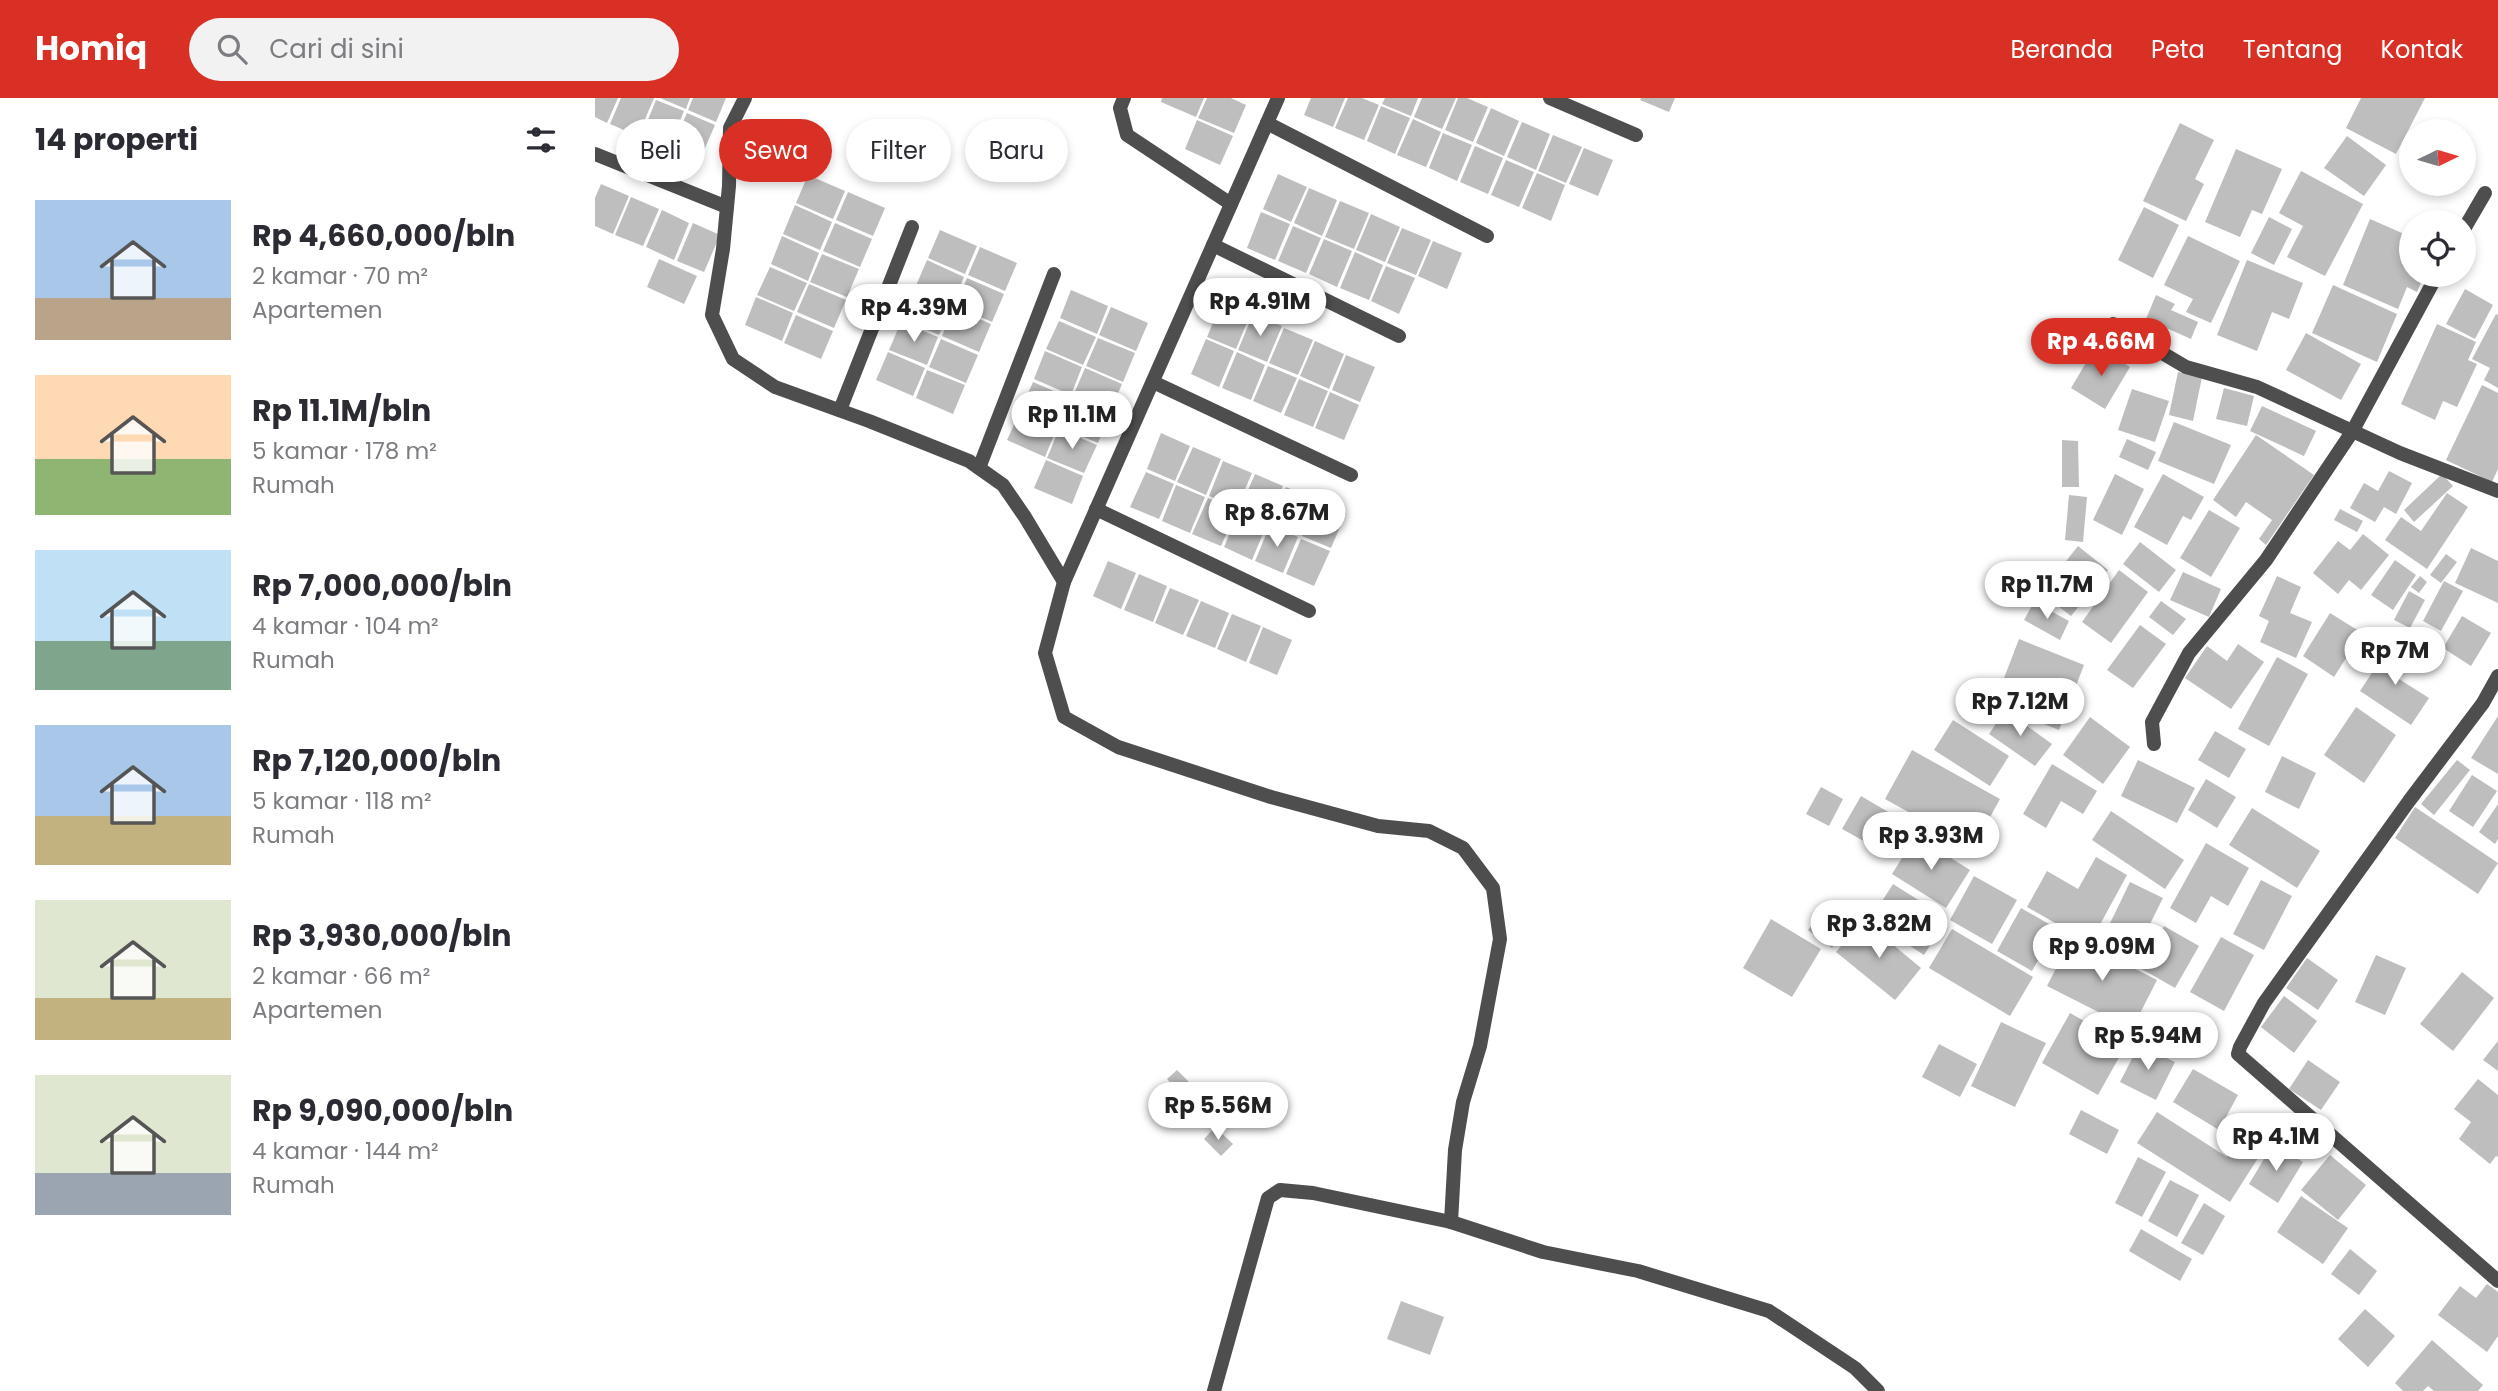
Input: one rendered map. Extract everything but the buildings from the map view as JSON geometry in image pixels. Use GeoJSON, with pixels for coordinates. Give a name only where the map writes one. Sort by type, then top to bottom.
{"type":"FeatureCollection","features":[{"type":"Feature","properties":{"kind":"street"},"geometry":{"type":"LineString","coordinates":[[745,98],[730,128],[723,249],[712,315],[733,359],[775,387],[969,461],[1003,485],[1064,582]]}},
{"type":"Feature","properties":{"kind":"street"},"geometry":{"type":"LineString","coordinates":[[1124,98],[1120,108],[1127,135],[1231,204]]}},
{"type":"Feature","properties":{"kind":"street"},"geometry":{"type":"LineString","coordinates":[[1278,98],[1064,582],[1045,653],[1064,717],[1118,747],[1271,797],[1378,826],[1429,831],[1464,848],[1493,888],[1500,939],[1479,1046],[1463,1102],[1455,1150],[1451,1222]]}},
{"type":"Feature","properties":{"kind":"street"},"geometry":{"type":"LineString","coordinates":[[1550,98],[1636,135]]}},
{"type":"Feature","properties":{"kind":"street"},"geometry":{"type":"LineString","coordinates":[[1267,123],[1487,236]]}},
{"type":"Feature","properties":{"kind":"street"},"geometry":{"type":"LineString","coordinates":[[595,154],[727,207]]}},
{"type":"Feature","properties":{"kind":"street"},"geometry":{"type":"LineString","coordinates":[[2475,210],[2485,194]]}},
{"type":"Feature","properties":{"kind":"street"},"geometry":{"type":"LineString","coordinates":[[840,410],[912,227]]}},
{"type":"Feature","properties":{"kind":"street"},"geometry":{"type":"LineString","coordinates":[[1213,244],[1399,336]]}},
{"type":"Feature","properties":{"kind":"street"},"geometry":{"type":"LineString","coordinates":[[979,468],[1055,274]]}},
{"type":"Feature","properties":{"kind":"street"},"geometry":{"type":"LineString","coordinates":[[2154,744],[2152,722],[2189,653],[2266,560],[2352,432],[2431,287]]}},
{"type":"Feature","properties":{"kind":"street"},"geometry":{"type":"LineString","coordinates":[[2113,324],[2186,367],[2257,387],[2352,432],[2498,491]]}},
{"type":"Feature","properties":{"kind":"street"},"geometry":{"type":"LineString","coordinates":[[1153,382],[1351,475]]}},
{"type":"Feature","properties":{"kind":"street"},"geometry":{"type":"LineString","coordinates":[[1096,509],[1308,611]]}},
{"type":"Feature","properties":{"kind":"street"},"geometry":{"type":"LineString","coordinates":[[2498,676],[2483,703],[2264,1003],[2239,1047],[2238,1054],[2498,1281]]}},
{"type":"Feature","properties":{"kind":"street"},"geometry":{"type":"LineString","coordinates":[[1214,1391],[1268,1198],[1280,1190],[1313,1193],[1451,1222],[1543,1252],[1638,1271],[1769,1311],[1855,1368],[1878,1391]]}}]}
